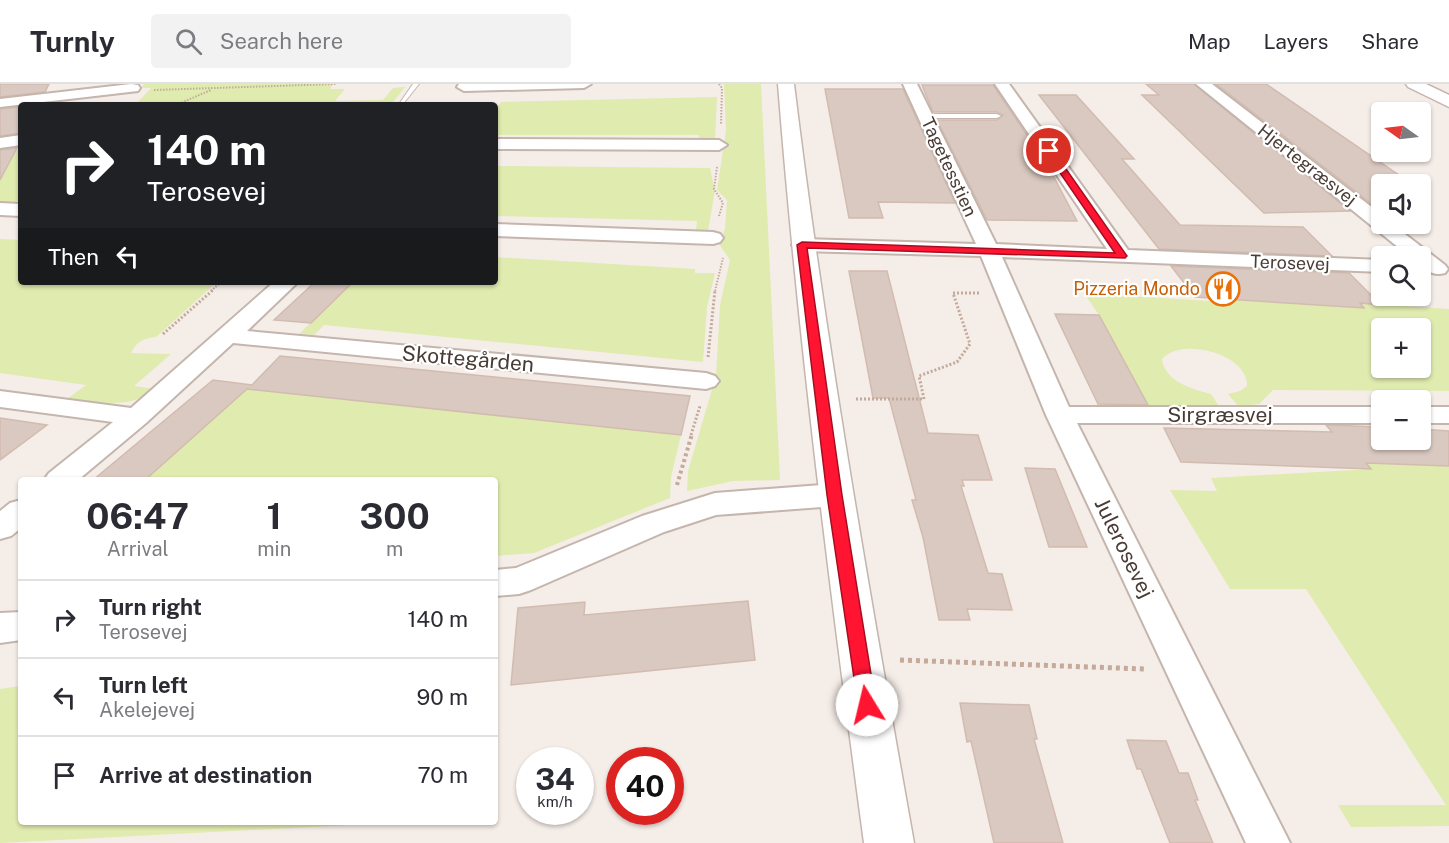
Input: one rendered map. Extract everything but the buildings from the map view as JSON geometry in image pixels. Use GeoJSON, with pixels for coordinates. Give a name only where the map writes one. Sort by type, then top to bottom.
{"type":"FeatureCollection","features":[{"type":"Feature","properties":{"kind":"street"},"geometry":{"type":"LineString","coordinates":[[463,89],[584,84]]}},
{"type":"Feature","properties":{"kind":"street","name":"Tagetesstien"},"geometry":{"type":"LineString","coordinates":[[910,84],[989,250]]}},
{"type":"Feature","properties":{"kind":"street"},"geometry":{"type":"LineString","coordinates":[[1002,84],[1122,256]]}},
{"type":"Feature","properties":{"kind":"street","name":"Hjertegræsvej"},"geometry":{"type":"LineString","coordinates":[[1203,84],[1436,268]]}},
{"type":"Feature","properties":{"kind":"street"},"geometry":{"type":"LineString","coordinates":[[1414,84],[1449,102]]}},
{"type":"Feature","properties":{"kind":"street"},"geometry":{"type":"LineString","coordinates":[[784,85],[802,245],[835,495],[888,843]]}},
{"type":"Feature","properties":{"kind":"street"},"geometry":{"type":"LineString","coordinates":[[0,103],[133,88]]}},
{"type":"Feature","properties":{"kind":"street"},"geometry":{"type":"LineString","coordinates":[[0,143],[18,140]]}},
{"type":"Feature","properties":{"kind":"street"},"geometry":{"type":"LineString","coordinates":[[498,144],[719,145]]}},
{"type":"Feature","properties":{"kind":"street"},"geometry":{"type":"LineString","coordinates":[[0,209],[18,210]]}},
{"type":"Feature","properties":{"kind":"street"},"geometry":{"type":"LineString","coordinates":[[498,230],[714,238]]}},
{"type":"Feature","properties":{"kind":"street","name":"Terosevej"},"geometry":{"type":"LineString","coordinates":[[802,245],[1371,266]]}},
{"type":"Feature","properties":{"kind":"street","name":"Julerosevej"},"geometry":{"type":"LineString","coordinates":[[989,250],[1059,416],[1268,843]]}},
{"type":"Feature","properties":{"kind":"street"},"geometry":{"type":"LineString","coordinates":[[63,477],[230,336],[284,285]]}},
{"type":"Feature","properties":{"kind":"street","name":"Skottegården"},"geometry":{"type":"LineString","coordinates":[[230,336],[706,381]]}},
{"type":"Feature","properties":{"kind":"street"},"geometry":{"type":"LineString","coordinates":[[0,399],[136,417]]}},
{"type":"Feature","properties":{"kind":"street","name":"Sirgræsvej"},"geometry":{"type":"LineString","coordinates":[[1059,416],[1371,415]]}},
{"type":"Feature","properties":{"kind":"street"},"geometry":{"type":"LineString","coordinates":[[1431,415],[1449,415]]}},
{"type":"Feature","properties":{"kind":"street"},"geometry":{"type":"LineString","coordinates":[[498,583],[519,581],[653,524],[715,504],[835,495]]}},
{"type":"Feature","properties":{"kind":"street"},"geometry":{"type":"LineString","coordinates":[[0,528],[18,513]]}},
{"type":"Feature","properties":{"kind":"street"},"geometry":{"type":"LineString","coordinates":[[0,628],[18,626]]}},
{"type":"Feature","properties":{"kind":"lane"},"geometry":{"type":"LineString","coordinates":[[402,102],[416,84]]}},
{"type":"Feature","properties":{"kind":"lane"},"geometry":{"type":"LineString","coordinates":[[925,116],[997,116]]}},
{"type":"Feature","properties":{"kind":"path"},"geometry":{"type":"LineString","coordinates":[[183,102],[224,84]]}},
{"type":"Feature","properties":{"kind":"path"},"geometry":{"type":"LineString","coordinates":[[133,88],[140,91],[336,84]]}},
{"type":"Feature","properties":{"kind":"path"},"geometry":{"type":"LineString","coordinates":[[682,515],[676,491],[706,381],[712,302],[724,258],[713,245],[723,203],[714,189],[723,104],[722,88],[718,84]]}},
{"type":"Feature","properties":{"kind":"path"},"geometry":{"type":"LineString","coordinates":[[163,334],[218,285]]}},
{"type":"Feature","properties":{"kind":"path"},"geometry":{"type":"LineString","coordinates":[[822,399],[924,399],[919,376],[957,362],[970,344],[952,293],[1007,293]]}},
{"type":"Feature","properties":{"kind":"path"},"geometry":{"type":"LineString","coordinates":[[860,659],[1184,670]]}},
{"type":"Feature","properties":{"kind":"green space"},"geometry":{"type":"Polygon","coordinates":[[[144,84],[333,84],[330,89],[345,89],[335,101],[383,100],[393,88],[405,87],[393,102],[138,102],[151,88],[141,88],[144,84]]]}},
{"type":"Feature","properties":{"kind":"green space"},"geometry":{"type":"Polygon","coordinates":[[[724,84],[761,84],[780,480],[733,481],[687,491],[688,471],[716,376],[720,305],[730,260],[719,244],[725,229],[727,200],[717,190],[726,131],[724,84]]]}},
{"type":"Feature","properties":{"kind":"green space"},"geometry":{"type":"Polygon","coordinates":[[[717,97],[715,141],[699,141],[699,135],[498,135],[498,106],[501,102],[717,97]]]}},
{"type":"Feature","properties":{"kind":"green space"},"geometry":{"type":"Polygon","coordinates":[[[18,150],[18,201],[10,205],[0,204],[0,162],[18,150]]]}},
{"type":"Feature","properties":{"kind":"green space"},"geometry":{"type":"Polygon","coordinates":[[[498,166],[710,168],[715,191],[708,230],[696,230],[697,221],[498,216],[498,166]]]}},
{"type":"Feature","properties":{"kind":"green space"},"geometry":{"type":"Polygon","coordinates":[[[0,239],[18,240],[18,285],[214,285],[156,337],[141,341],[133,349],[131,353],[171,354],[134,386],[154,389],[145,396],[113,403],[67,399],[86,385],[0,373],[0,239]]]}},
{"type":"Feature","properties":{"kind":"green space"},"geometry":{"type":"Polygon","coordinates":[[[498,257],[695,269],[695,273],[715,273],[707,307],[703,362],[324,325],[314,335],[299,334],[350,285],[498,285],[498,257]]]}},
{"type":"Feature","properties":{"kind":"green space"},"geometry":{"type":"Polygon","coordinates":[[[1084,293],[1224,302],[1222,299],[1363,308],[1360,303],[1371,304],[1371,306],[1449,309],[1449,391],[1273,390],[1259,404],[1238,406],[1228,394],[1240,391],[1247,386],[1245,375],[1237,365],[1226,357],[1212,352],[1184,349],[1171,352],[1162,359],[1164,367],[1180,383],[1211,394],[1219,406],[1148,406],[1099,315],[1084,293]]]}},
{"type":"Feature","properties":{"kind":"green space"},"geometry":{"type":"Polygon","coordinates":[[[247,389],[681,435],[671,477],[670,498],[534,553],[498,556],[498,477],[148,477],[247,389]]]}},
{"type":"Feature","properties":{"kind":"green space"},"geometry":{"type":"Polygon","coordinates":[[[1366,463],[1449,466],[1449,826],[1351,827],[1338,805],[1446,805],[1306,589],[1230,589],[1170,490],[1217,491],[1211,478],[1370,469],[1366,463]]]}},
{"type":"Feature","properties":{"kind":"green space"},"geometry":{"type":"Polygon","coordinates":[[[18,686],[18,825],[349,825],[0,843],[0,689],[18,686]]]}},
{"type":"Feature","properties":{"kind":"place","name":"Pizzeria Mondo"},"geometry":{"type":"Point","coordinates":[1223,289]}},
{"type":"Feature","properties":{"kind":"route"},"geometry":{"type":"LineString","coordinates":[[867,705],[835,495],[802,245],[1122,256],[1049,151]]}}]}
